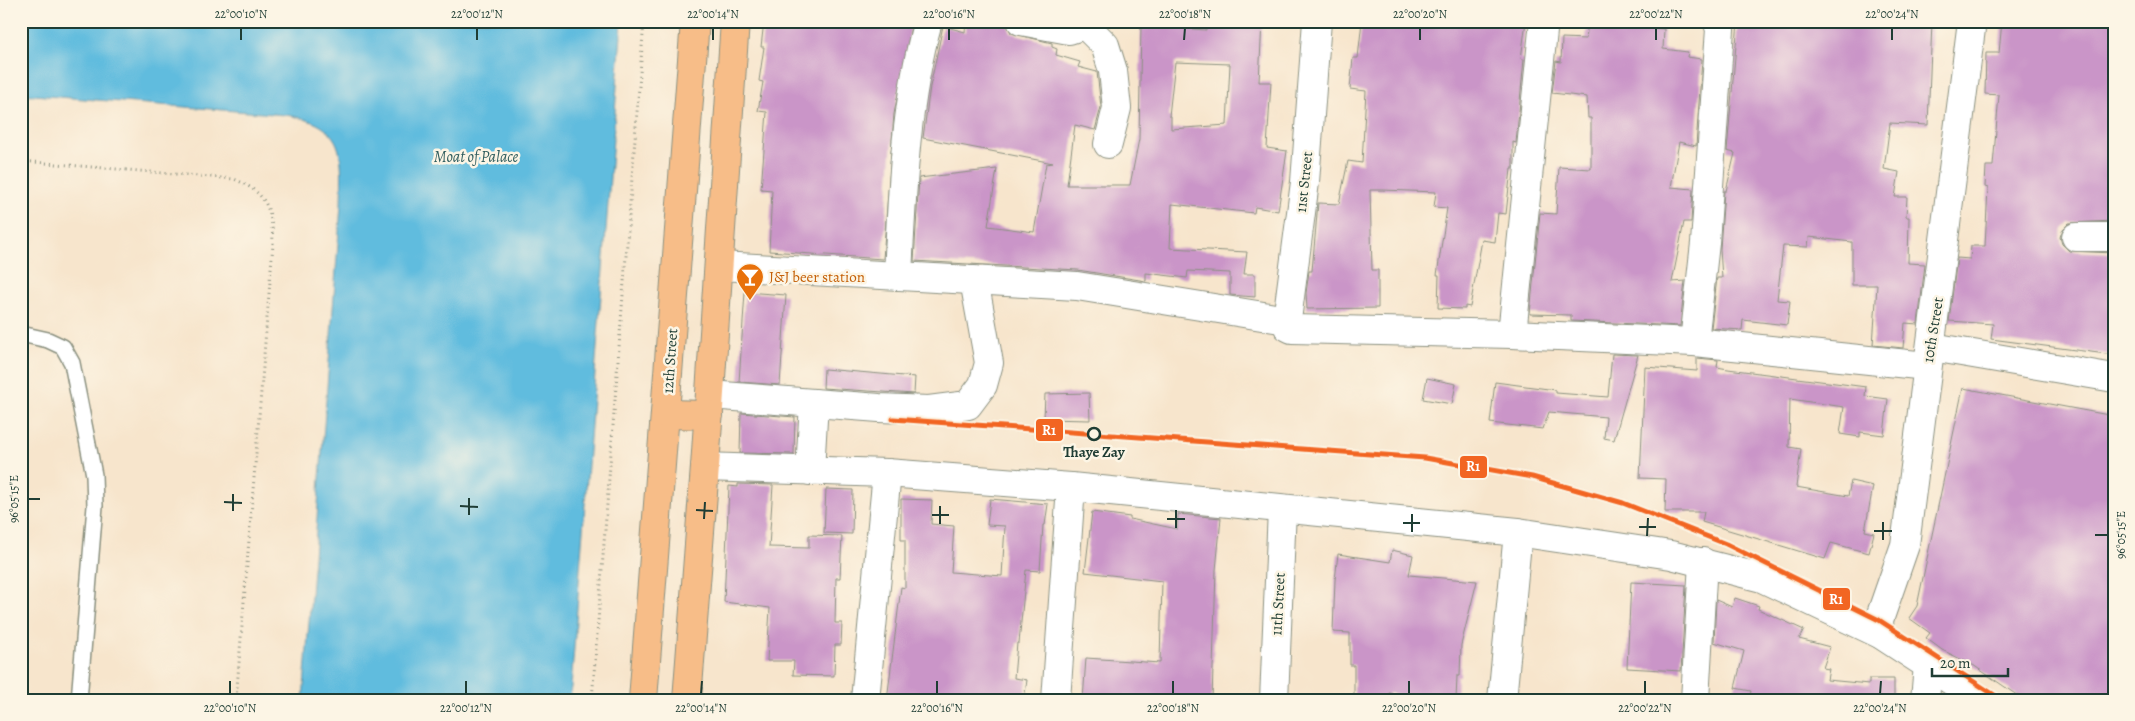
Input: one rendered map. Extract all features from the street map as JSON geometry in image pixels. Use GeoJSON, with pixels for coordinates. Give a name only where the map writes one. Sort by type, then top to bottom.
{"type":"FeatureCollection","features":[{"type":"Feature","properties":{"kind":"main road","name":"12th Street"},"geometry":{"type":"LineString","coordinates":[[643,700],[695,21]]}},
{"type":"Feature","properties":{"kind":"main road"},"geometry":{"type":"LineString","coordinates":[[687,700],[720,266],[735,21]]}},
{"type":"Feature","properties":{"kind":"main road"},"geometry":{"type":"LineString","coordinates":[[666,414],[710,405]]}},
{"type":"Feature","properties":{"kind":"street"},"geometry":{"type":"LineString","coordinates":[[898,276],[902,192],[913,82],[928,21]]}},
{"type":"Feature","properties":{"kind":"street"},"geometry":{"type":"LineString","coordinates":[[1021,21],[1069,30],[1078,27],[1081,21],[1104,45],[1113,71],[1117,108],[1108,144]]}},
{"type":"Feature","properties":{"kind":"street","name":"11st Street"},"geometry":{"type":"LineString","coordinates":[[1295,325],[1317,21]]}},
{"type":"Feature","properties":{"kind":"street"},"geometry":{"type":"LineString","coordinates":[[1512,334],[1544,21]]}},
{"type":"Feature","properties":{"kind":"street"},"geometry":{"type":"LineString","coordinates":[[1694,342],[1705,243],[1720,29],[1717,21]]}},
{"type":"Feature","properties":{"kind":"street","name":"10th Street"},"geometry":{"type":"LineString","coordinates":[[1880,634],[1879,620],[1905,545],[1920,443],[1972,21]]}},
{"type":"Feature","properties":{"kind":"street"},"geometry":{"type":"LineString","coordinates":[[2076,237],[2114,237]]}},
{"type":"Feature","properties":{"kind":"street"},"geometry":{"type":"LineString","coordinates":[[720,266],[1077,286],[1295,325],[1694,342],[1930,357],[2114,378]]}},
{"type":"Feature","properties":{"kind":"street"},"geometry":{"type":"LineString","coordinates":[[710,405],[814,402],[929,410],[968,405],[983,385],[989,363],[974,280]]}},
{"type":"Feature","properties":{"kind":"street"},"geometry":{"type":"LineString","coordinates":[[810,471],[814,402]]}},
{"type":"Feature","properties":{"kind":"street"},"geometry":{"type":"LineString","coordinates":[[705,467],[886,474],[1071,487],[1518,532],[1703,562],[1762,578],[1880,634],[1981,700]]}},
{"type":"Feature","properties":{"kind":"street"},"geometry":{"type":"LineString","coordinates":[[865,700],[886,474]]}},
{"type":"Feature","properties":{"kind":"street"},"geometry":{"type":"LineString","coordinates":[[1056,700],[1071,487]]}},
{"type":"Feature","properties":{"kind":"street","name":"11th Street"},"geometry":{"type":"LineString","coordinates":[[1274,700],[1282,509]]}},
{"type":"Feature","properties":{"kind":"street"},"geometry":{"type":"LineString","coordinates":[[1502,700],[1518,532]]}},
{"type":"Feature","properties":{"kind":"street"},"geometry":{"type":"LineString","coordinates":[[1695,700],[1703,562]]}},
{"type":"Feature","properties":{"kind":"street"},"geometry":{"type":"LineString","coordinates":[[1925,700],[1928,665]]}},
{"type":"Feature","properties":{"kind":"lane"},"geometry":{"type":"LineString","coordinates":[[21,334],[48,340],[63,347],[72,363],[94,475],[93,552],[80,700]]}},
{"type":"Feature","properties":{"kind":"path"},"geometry":{"type":"LineString","coordinates":[[592,700],[644,21]]}},
{"type":"Feature","properties":{"kind":"path"},"geometry":{"type":"LineString","coordinates":[[21,161],[234,179],[249,185],[266,203],[271,215],[273,244],[236,700]]}},
{"type":"Feature","properties":{"kind":"water","name":"Moat of Palace"},"geometry":{"type":"Polygon","coordinates":[[[21,21],[622,21],[570,700],[303,700],[341,205],[341,170],[337,144],[330,134],[320,126],[286,115],[21,94],[21,21]]]}},
{"type":"Feature","properties":{"kind":"building"},"geometry":{"type":"Polygon","coordinates":[[[764,21],[912,21],[894,114],[883,259],[769,251],[772,190],[761,189],[767,112],[758,111],[763,82],[759,81],[764,47],[761,47],[764,21]]]}},
{"type":"Feature","properties":{"kind":"building"},"geometry":{"type":"Polygon","coordinates":[[[966,21],[1006,21],[1011,33],[1052,43],[1052,47],[1057,49],[1056,55],[1080,62],[1078,67],[1097,72],[1101,107],[1095,130],[1075,125],[1067,185],[1130,185],[1139,139],[1141,25],[1206,30],[1206,21],[1262,21],[1259,82],[1271,82],[1267,148],[1287,151],[1278,211],[1255,207],[1254,213],[1172,204],[1170,248],[1247,252],[1244,274],[1255,274],[1255,297],[1230,295],[1230,273],[1188,271],[1187,278],[1146,273],[1146,281],[1078,270],[914,261],[919,178],[997,169],[988,226],[1034,232],[1046,164],[1053,163],[923,138],[930,87],[943,26],[965,32],[966,21]],[[1175,62],[1169,116],[1171,116],[1171,129],[1227,125],[1230,64],[1175,62]]]}},
{"type":"Feature","properties":{"kind":"building"},"geometry":{"type":"Polygon","coordinates":[[[1362,21],[1526,21],[1521,59],[1524,59],[1516,143],[1513,142],[1513,169],[1511,169],[1506,214],[1498,213],[1495,242],[1482,240],[1470,307],[1465,306],[1465,309],[1438,308],[1439,275],[1437,275],[1447,208],[1434,207],[1436,192],[1370,190],[1372,270],[1378,270],[1378,308],[1307,309],[1306,293],[1309,271],[1312,271],[1318,203],[1339,204],[1348,161],[1362,163],[1366,91],[1350,89],[1353,58],[1358,58],[1362,21]]]}},
{"type":"Feature","properties":{"kind":"building"},"geometry":{"type":"Polygon","coordinates":[[[1738,21],[1932,21],[1928,125],[1890,123],[1884,169],[1899,172],[1895,197],[1907,197],[1906,217],[1909,217],[1908,263],[1925,264],[1918,324],[1905,323],[1903,348],[1873,345],[1877,285],[1852,285],[1852,242],[1809,237],[1808,247],[1783,246],[1777,300],[1790,301],[1787,325],[1743,320],[1742,330],[1711,328],[1717,278],[1722,278],[1720,249],[1724,191],[1726,191],[1735,153],[1727,151],[1738,21]]]}},
{"type":"Feature","properties":{"kind":"building"},"geometry":{"type":"Polygon","coordinates":[[[2002,21],[2114,21],[2114,129],[2109,193],[2114,193],[2114,221],[2069,223],[2063,229],[2060,237],[2062,244],[2069,251],[2114,253],[2114,355],[1991,339],[1993,324],[1949,321],[1957,258],[1970,259],[1971,246],[1985,246],[1988,188],[1985,187],[1986,166],[1993,166],[1999,95],[1985,94],[1986,53],[1999,53],[2002,21]]]}},
{"type":"Feature","properties":{"kind":"building"},"geometry":{"type":"Polygon","coordinates":[[[1588,22],[1664,29],[1663,49],[1688,52],[1687,57],[1702,59],[1696,146],[1679,142],[1671,187],[1693,189],[1691,222],[1684,222],[1672,282],[1685,281],[1680,326],[1571,321],[1571,315],[1530,314],[1540,213],[1556,214],[1559,167],[1591,169],[1591,118],[1588,118],[1587,97],[1552,93],[1556,61],[1561,62],[1562,38],[1586,39],[1588,22]]]}},
{"type":"Feature","properties":{"kind":"building"},"geometry":{"type":"Polygon","coordinates":[[[745,292],[786,295],[780,385],[739,382],[745,292]]]}},
{"type":"Feature","properties":{"kind":"building"},"geometry":{"type":"Polygon","coordinates":[[[1612,354],[1638,355],[1614,440],[1604,438],[1606,417],[1549,412],[1543,429],[1490,423],[1495,382],[1556,390],[1556,393],[1608,397],[1612,354]]]}},
{"type":"Feature","properties":{"kind":"building"},"geometry":{"type":"Polygon","coordinates":[[[1697,358],[1718,360],[1717,367],[1728,369],[1866,387],[1865,396],[1888,399],[1884,435],[1860,432],[1860,437],[1840,434],[1844,407],[1790,399],[1789,447],[1801,449],[1796,487],[1848,496],[1851,481],[1873,486],[1865,531],[1874,533],[1869,553],[1831,543],[1825,559],[1702,522],[1704,512],[1665,512],[1666,479],[1640,478],[1645,367],[1697,371],[1697,358]]]}},
{"type":"Feature","properties":{"kind":"building"},"geometry":{"type":"Polygon","coordinates":[[[824,369],[915,377],[914,394],[823,388],[824,369]]]}},
{"type":"Feature","properties":{"kind":"building"},"geometry":{"type":"Polygon","coordinates":[[[1427,378],[1456,384],[1452,404],[1423,399],[1427,378]]]}},
{"type":"Feature","properties":{"kind":"building"},"geometry":{"type":"Polygon","coordinates":[[[1963,388],[2114,416],[2114,700],[2024,700],[1973,665],[1942,650],[1926,638],[1930,633],[1909,618],[1917,606],[1963,388]]]}},
{"type":"Feature","properties":{"kind":"building"},"geometry":{"type":"Polygon","coordinates":[[[1089,393],[1090,420],[1044,419],[1045,394],[1089,393]]]}},
{"type":"Feature","properties":{"kind":"building"},"geometry":{"type":"Polygon","coordinates":[[[741,413],[795,417],[794,454],[740,453],[741,413]]]}},
{"type":"Feature","properties":{"kind":"building"},"geometry":{"type":"Polygon","coordinates":[[[738,484],[773,485],[769,547],[809,548],[809,535],[842,536],[840,578],[836,578],[835,623],[842,623],[841,645],[835,645],[834,676],[793,675],[794,661],[767,661],[770,608],[724,602],[729,486],[738,487],[738,484]]]}},
{"type":"Feature","properties":{"kind":"building"},"geometry":{"type":"Polygon","coordinates":[[[826,489],[853,490],[852,534],[824,533],[826,489]]]}},
{"type":"Feature","properties":{"kind":"building"},"geometry":{"type":"Polygon","coordinates":[[[901,499],[932,500],[931,524],[954,526],[951,572],[1002,576],[1005,526],[987,525],[990,499],[1048,504],[1045,525],[1043,525],[1040,571],[1026,570],[1019,643],[1017,643],[1014,678],[1027,680],[1024,700],[887,700],[901,587],[905,588],[905,540],[901,540],[901,499]]]}},
{"type":"Feature","properties":{"kind":"building"},"geometry":{"type":"Polygon","coordinates":[[[1092,512],[1130,517],[1130,519],[1177,529],[1178,514],[1221,518],[1216,570],[1212,700],[1103,695],[1103,700],[1083,700],[1086,658],[1160,663],[1162,581],[1085,572],[1092,512]]]}},
{"type":"Feature","properties":{"kind":"building"},"geometry":{"type":"Polygon","coordinates":[[[1392,550],[1413,555],[1409,575],[1477,581],[1461,645],[1460,676],[1457,676],[1456,700],[1431,699],[1389,693],[1388,700],[1354,700],[1354,665],[1350,665],[1350,633],[1333,632],[1338,554],[1390,562],[1392,550]]]}},
{"type":"Feature","properties":{"kind":"building"},"geometry":{"type":"Polygon","coordinates":[[[1631,582],[1686,585],[1681,671],[1627,668],[1631,582]]]}},
{"type":"Feature","properties":{"kind":"building"},"geometry":{"type":"Polygon","coordinates":[[[1735,598],[1759,606],[1758,609],[1804,630],[1799,639],[1830,647],[1823,668],[1829,669],[1827,680],[1869,684],[1869,679],[1894,679],[1894,700],[1749,700],[1751,691],[1735,688],[1744,651],[1714,642],[1716,600],[1732,607],[1735,598]]]}},
{"type":"Feature","properties":{"kind":"transit line","name":"R1"},"geometry":{"type":"LineString","coordinates":[[893,419],[1425,458],[1532,477],[1623,503],[1726,544],[1879,620],[2002,700]]}},
{"type":"Feature","properties":{"kind":"place","name":"J&J beer station"},"geometry":{"type":"Point","coordinates":[750,301]}},
{"type":"Feature","properties":{"kind":"place","name":"Thaye Zay"},"geometry":{"type":"Point","coordinates":[1094,434]}}]}
